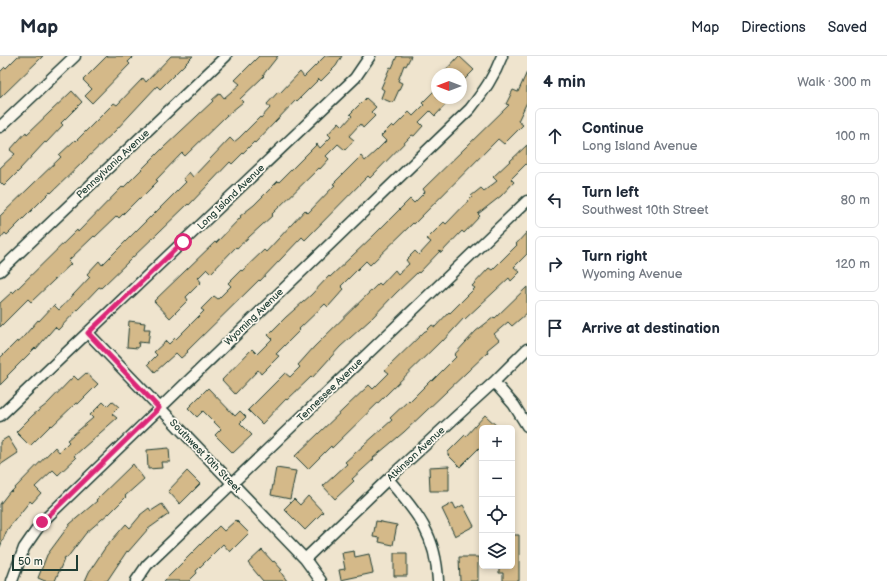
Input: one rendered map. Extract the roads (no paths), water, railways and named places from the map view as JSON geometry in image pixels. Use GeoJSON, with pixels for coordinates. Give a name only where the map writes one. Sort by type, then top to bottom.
{"type":"FeatureCollection","features":[{"type":"Feature","properties":{"kind":"street"},"geometry":{"type":"LineString","coordinates":[[0,127],[75,56]]}},
{"type":"Feature","properties":{"kind":"street","name":"Pennsylvania Avenue"},"geometry":{"type":"LineString","coordinates":[[0,271],[226,56]]}},
{"type":"Feature","properties":{"kind":"street","name":"Long Island Avenue"},"geometry":{"type":"LineString","coordinates":[[0,416],[356,78],[370,56]]}},
{"type":"Feature","properties":{"kind":"street","name":"Wyoming Avenue"},"geometry":{"type":"LineString","coordinates":[[12,581],[24,548],[42,522],[470,108],[485,91],[502,56]]}},
{"type":"Feature","properties":{"kind":"street","name":"Tennessee Avenue"},"geometry":{"type":"LineString","coordinates":[[136,581],[147,566],[232,483],[527,201]]}},
{"type":"Feature","properties":{"kind":"street","name":"Southwest 10th Street"},"geometry":{"type":"LineString","coordinates":[[88,333],[305,559],[321,581]]}},
{"type":"Feature","properties":{"kind":"street","name":"Atkinson Avenue"},"geometry":{"type":"LineString","coordinates":[[305,559],[388,479],[494,382],[527,349]]}},
{"type":"Feature","properties":{"kind":"street"},"geometry":{"type":"LineString","coordinates":[[494,382],[514,405],[527,426]]}},
{"type":"Feature","properties":{"kind":"street"},"geometry":{"type":"LineString","coordinates":[[388,479],[422,522],[436,554],[438,581]]}}]}
